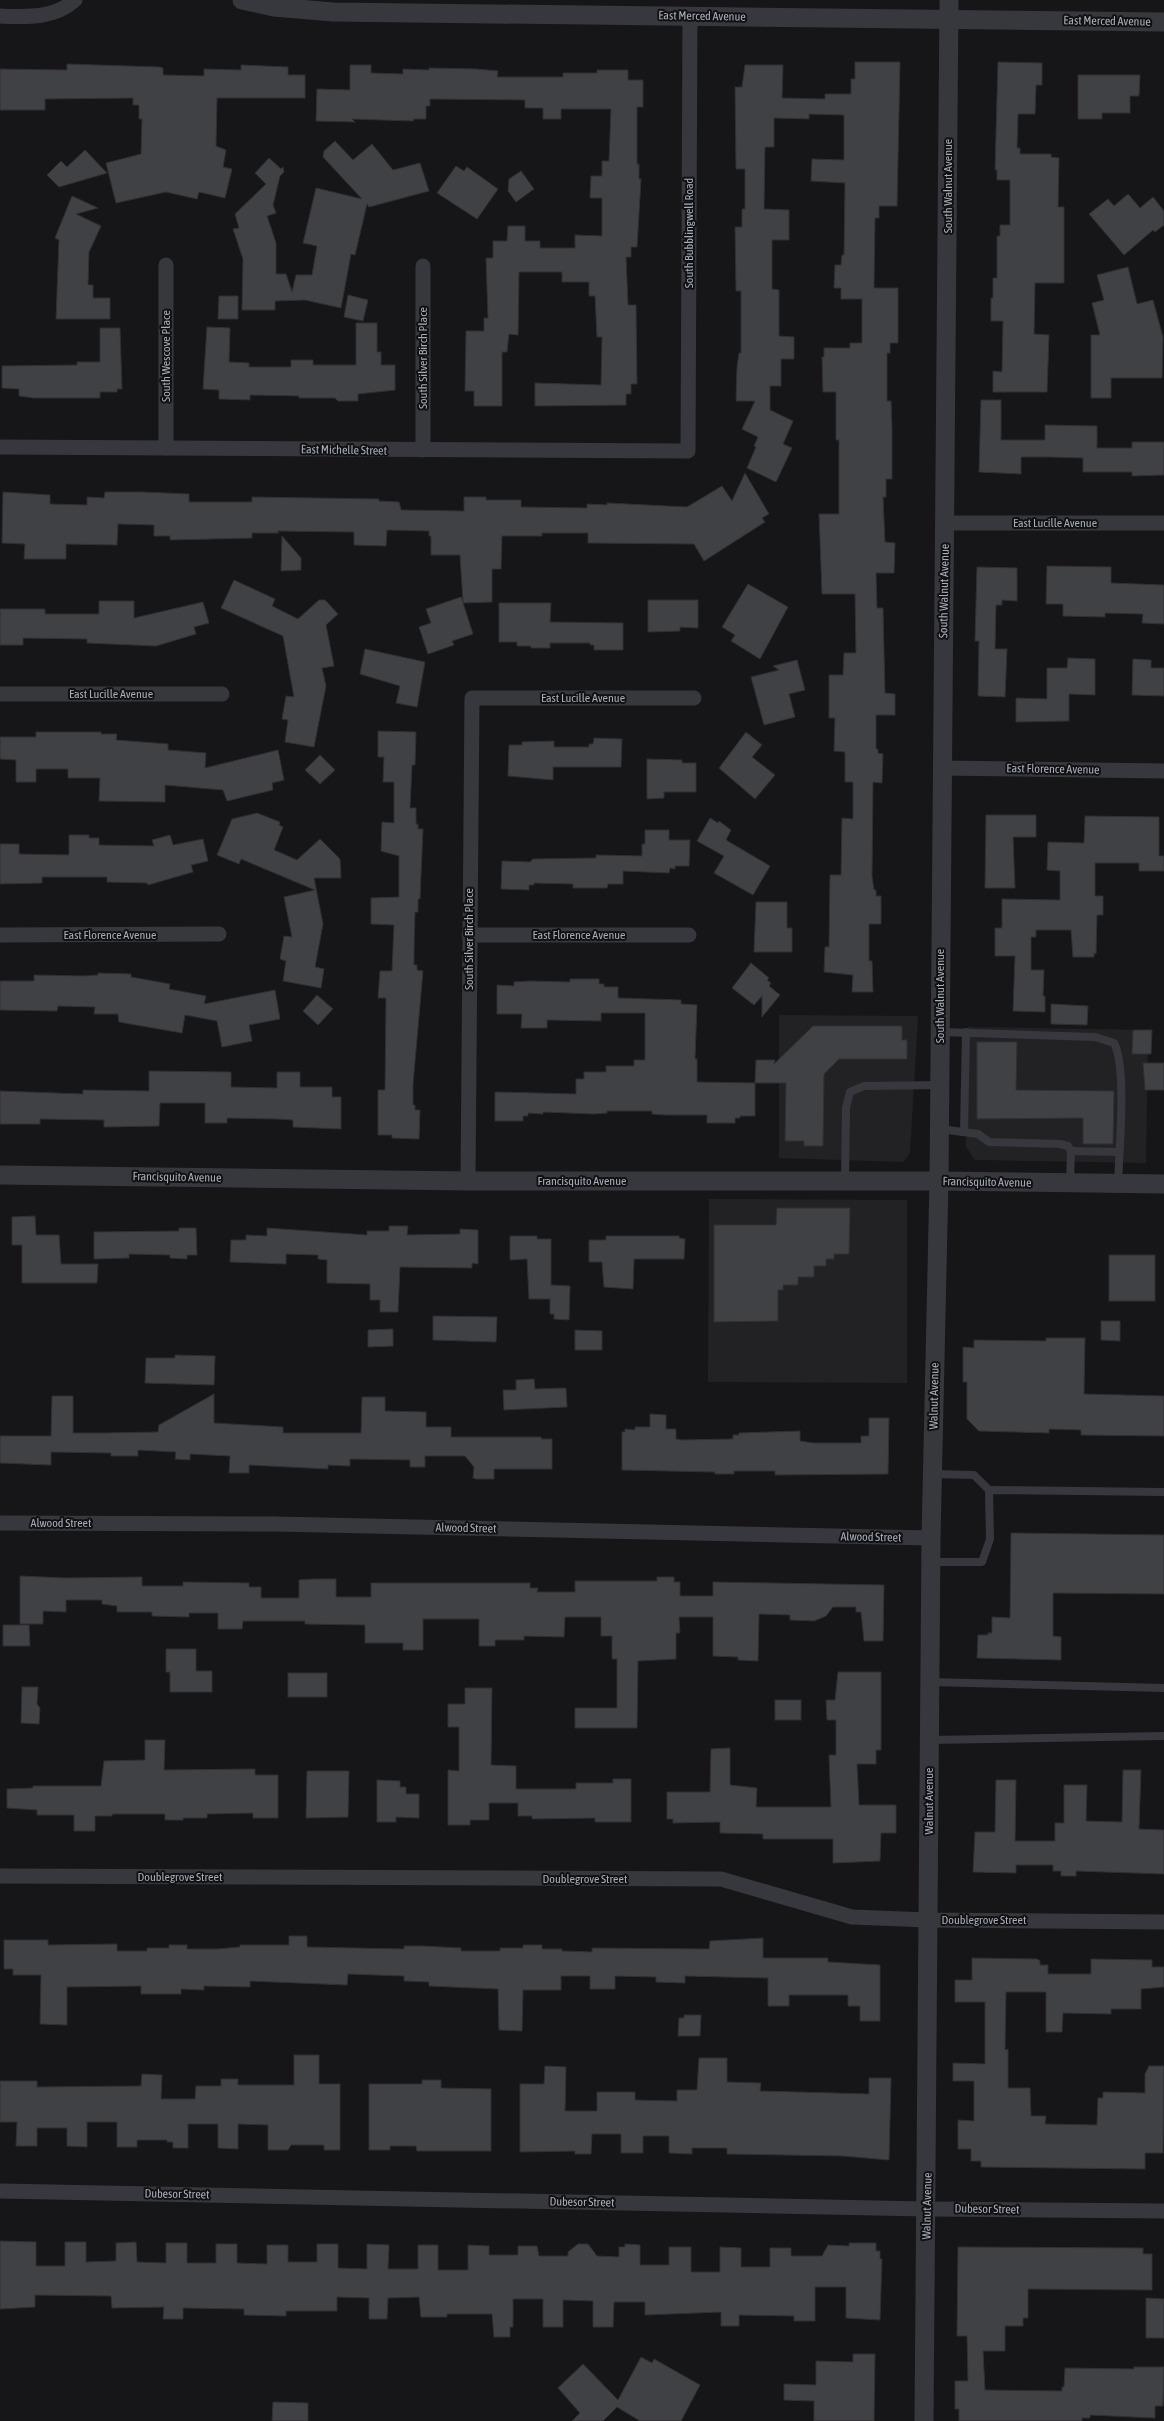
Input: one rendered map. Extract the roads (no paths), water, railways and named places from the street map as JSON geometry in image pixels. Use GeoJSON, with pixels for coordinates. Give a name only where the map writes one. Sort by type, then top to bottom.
{"type":"FeatureCollection","features":[{"type":"Feature","properties":{"kind":"street"},"geometry":{"type":"LineString","coordinates":[[0,16],[39,17],[67,7],[75,0]]}},
{"type":"Feature","properties":{"kind":"street","name":"East Merced Avenue"},"geometry":{"type":"LineString","coordinates":[[242,0],[274,7],[333,12],[1164,22]]}},
{"type":"Feature","properties":{"kind":"street","name":"South Walnut Avenue"},"geometry":{"type":"LineString","coordinates":[[939,1181],[941,768],[946,523],[950,0]]}},
{"type":"Feature","properties":{"kind":"street","name":"South Bubblingwell Road"},"geometry":{"type":"LineString","coordinates":[[688,451],[690,15]]}},
{"type":"Feature","properties":{"kind":"street","name":"South Wescove Place"},"geometry":{"type":"LineString","coordinates":[[166,264],[166,448]]}},
{"type":"Feature","properties":{"kind":"street","name":"South Silver Birch Place"},"geometry":{"type":"LineString","coordinates":[[423,266],[423,450]]}},
{"type":"Feature","properties":{"kind":"street","name":"East Michelle Street"},"geometry":{"type":"LineString","coordinates":[[0,447],[688,451]]}},
{"type":"Feature","properties":{"kind":"street","name":"East Lucille Avenue"},"geometry":{"type":"LineString","coordinates":[[946,523],[1164,523]]}},
{"type":"Feature","properties":{"kind":"street","name":"East Lucille Avenue"},"geometry":{"type":"LineString","coordinates":[[0,694],[222,694]]}},
{"type":"Feature","properties":{"kind":"street","name":"East Lucille Avenue"},"geometry":{"type":"LineString","coordinates":[[472,698],[694,698]]}},
{"type":"Feature","properties":{"kind":"street","name":"South Silver Birch Place"},"geometry":{"type":"LineString","coordinates":[[468,1180],[472,698]]}},
{"type":"Feature","properties":{"kind":"street","name":"East Florence Avenue"},"geometry":{"type":"LineString","coordinates":[[941,768],[1164,771]]}},
{"type":"Feature","properties":{"kind":"street","name":"East Florence Avenue"},"geometry":{"type":"LineString","coordinates":[[0,935],[219,934]]}},
{"type":"Feature","properties":{"kind":"street","name":"East Florence Avenue"},"geometry":{"type":"LineString","coordinates":[[470,935],[689,935]]}},
{"type":"Feature","properties":{"kind":"street","name":"Francisquito Avenue"},"geometry":{"type":"LineString","coordinates":[[0,1175],[1164,1184]]}},
{"type":"Feature","properties":{"kind":"street","name":"Walnut Avenue"},"geometry":{"type":"LineString","coordinates":[[924,2421],[931,1538],[939,1181]]}},
{"type":"Feature","properties":{"kind":"street","name":"Alwood Street"},"geometry":{"type":"LineString","coordinates":[[0,1523],[275,1524],[931,1538]]}},
{"type":"Feature","properties":{"kind":"street","name":"Doublegrove Street"},"geometry":{"type":"LineString","coordinates":[[0,1876],[721,1880],[852,1917],[928,1920],[1164,1922]]}},
{"type":"Feature","properties":{"kind":"street","name":"Dubesor Street"},"geometry":{"type":"LineString","coordinates":[[0,2191],[927,2209],[1164,2211]]}},
{"type":"Feature","properties":{"kind":"lane"},"geometry":{"type":"LineString","coordinates":[[940,1032],[1095,1037],[1114,1043],[1118,1051],[1119,1068],[1118,1184]]}},
{"type":"Feature","properties":{"kind":"lane"},"geometry":{"type":"LineString","coordinates":[[964,1132],[966,1032]]}},
{"type":"Feature","properties":{"kind":"lane"},"geometry":{"type":"LineString","coordinates":[[845,1181],[846,1108],[850,1092],[864,1086],[940,1085]]}},
{"type":"Feature","properties":{"kind":"lane"},"geometry":{"type":"LineString","coordinates":[[940,1129],[978,1134],[988,1142],[1060,1144],[1068,1146],[1071,1151],[1070,1183]]}},
{"type":"Feature","properties":{"kind":"lane"},"geometry":{"type":"LineString","coordinates":[[1071,1151],[1119,1152]]}},
{"type":"Feature","properties":{"kind":"lane"},"geometry":{"type":"LineString","coordinates":[[931,1562],[982,1562],[990,1539],[989,1490],[974,1475],[933,1474]]}},
{"type":"Feature","properties":{"kind":"lane"},"geometry":{"type":"LineString","coordinates":[[989,1490],[1164,1492]]}},
{"type":"Feature","properties":{"kind":"lane"},"geometry":{"type":"LineString","coordinates":[[930,1682],[1164,1688]]}},
{"type":"Feature","properties":{"kind":"lane"},"geometry":{"type":"LineString","coordinates":[[930,1740],[1164,1736]]}}]}
